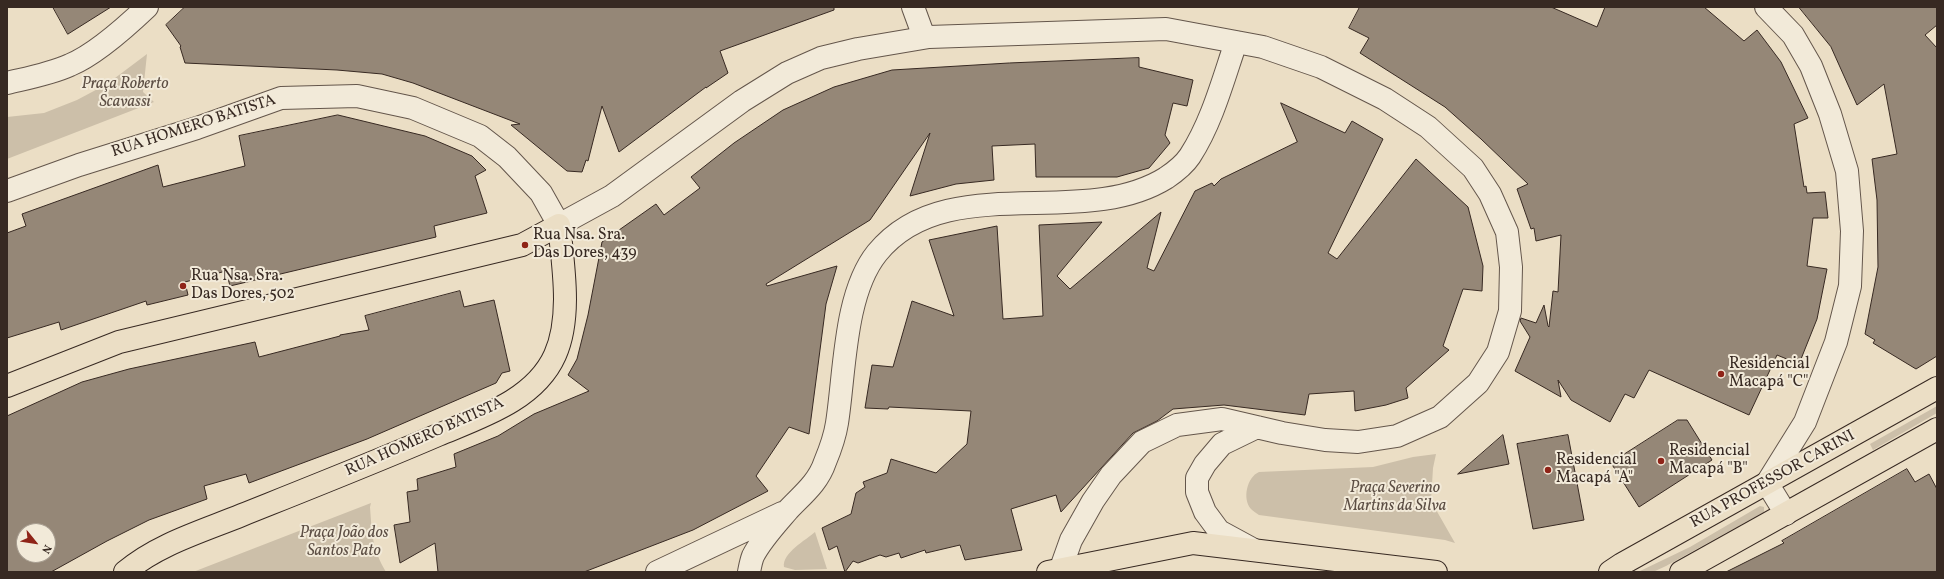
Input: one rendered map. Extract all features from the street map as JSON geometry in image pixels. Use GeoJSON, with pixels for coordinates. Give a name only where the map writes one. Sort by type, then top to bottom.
{"type":"FeatureCollection","features":[{"type":"Feature","properties":{"kind":"main road"},"geometry":{"type":"LineString","coordinates":[[7,386],[119,342],[522,245],[559,225]]}},
{"type":"Feature","properties":{"kind":"main road","name":"RUA HOMERO BATISTA"},"geometry":{"type":"LineString","coordinates":[[125,572],[135,564],[182,539],[413,446],[501,408],[540,380],[555,355],[563,332],[564,275],[559,225]]}},
{"type":"Feature","properties":{"kind":"main road","name":"RUA PROFESSOR CARINI"},"geometry":{"type":"LineString","coordinates":[[1610,572],[1937,388]]}},
{"type":"Feature","properties":{"kind":"main road"},"geometry":{"type":"LineString","coordinates":[[1681,572],[1937,429]]}},
{"type":"Feature","properties":{"kind":"main road"},"geometry":{"type":"LineString","coordinates":[[1055,570],[1193,543],[1436,572]]}},
{"type":"Feature","properties":{"kind":"street"},"geometry":{"type":"LineString","coordinates":[[7,82],[47,73],[72,64],[105,42],[147,7]]}},
{"type":"Feature","properties":{"kind":"street"},"geometry":{"type":"LineString","coordinates":[[913,7],[924,37]]}},
{"type":"Feature","properties":{"kind":"street"},"geometry":{"type":"LineString","coordinates":[[1766,7],[1794,34],[1812,66],[1830,114],[1847,171],[1852,231],[1850,286],[1836,342],[1805,422],[1768,483],[1786,514]]}},
{"type":"Feature","properties":{"kind":"street"},"geometry":{"type":"LineString","coordinates":[[559,225],[612,196],[729,110],[787,73],[821,58],[924,37],[1166,29],[1263,47],[1321,67],[1385,99],[1428,127],[1473,168],[1490,194],[1506,232],[1511,267],[1510,311],[1498,352],[1478,383],[1440,417],[1398,436],[1358,442],[1325,440],[1282,433],[1222,419],[1177,425],[1142,442],[1111,475],[1092,501],[1055,570]]}},
{"type":"Feature","properties":{"kind":"street"},"geometry":{"type":"LineString","coordinates":[[749,572],[752,557],[788,510],[809,490],[825,465],[836,426],[855,296],[860,283],[876,254],[899,231],[924,217],[950,209],[1029,202],[1095,200],[1130,194],[1152,186],[1176,171],[1190,157],[1208,122],[1236,42]]}},
{"type":"Feature","properties":{"kind":"street","name":"RUA HOMERO BATISTA"},"geometry":{"type":"LineString","coordinates":[[7,191],[80,165],[197,128],[281,98],[357,96],[412,108],[480,136],[507,157],[541,193],[559,225]]}},
{"type":"Feature","properties":{"kind":"street"},"geometry":{"type":"LineString","coordinates":[[1256,551],[1219,531],[1204,512],[1197,492],[1197,478],[1205,464],[1222,444],[1257,427]]}},
{"type":"Feature","properties":{"kind":"street"},"geometry":{"type":"LineString","coordinates":[[658,572],[751,529],[788,510]]}},
{"type":"Feature","properties":{"kind":"green space","name":"Praça Roberto Scavassi"},"geometry":{"type":"Polygon","coordinates":[[[147,54],[143,92],[154,102],[7,159],[7,117],[44,113],[77,100],[107,84],[147,54]]]}},
{"type":"Feature","properties":{"kind":"green space"},"geometry":{"type":"Polygon","coordinates":[[[1937,406],[1937,413],[1873,450],[1870,444],[1937,406]]]}},
{"type":"Feature","properties":{"kind":"green space","name":"Praça Severino Martins da Silva"},"geometry":{"type":"Polygon","coordinates":[[[1436,454],[1433,468],[1431,501],[1455,543],[1445,540],[1259,515],[1248,505],[1246,494],[1249,483],[1251,478],[1259,472],[1373,467],[1413,457],[1436,454]]]}},
{"type":"Feature","properties":{"kind":"green space","name":"Praça João dos Santos Pato"},"geometry":{"type":"Polygon","coordinates":[[[371,503],[371,525],[375,548],[386,572],[193,572],[371,503]]]}},
{"type":"Feature","properties":{"kind":"green space"},"geometry":{"type":"Polygon","coordinates":[[[1760,506],[1764,507],[1764,512],[1666,566],[1653,572],[1638,572],[1690,547],[1760,506]]]}},
{"type":"Feature","properties":{"kind":"green space"},"geometry":{"type":"Polygon","coordinates":[[[815,532],[827,569],[795,570],[784,567],[784,562],[791,552],[815,532]]]}},
{"type":"Feature","properties":{"kind":"building"},"geometry":{"type":"Polygon","coordinates":[[[53,7],[111,7],[68,34],[53,7]]]}},
{"type":"Feature","properties":{"kind":"building"},"geometry":{"type":"Polygon","coordinates":[[[185,7],[834,7],[834,10],[720,51],[728,73],[706,87],[619,152],[602,106],[588,161],[586,160],[582,172],[567,171],[511,125],[520,124],[413,83],[382,74],[337,70],[185,63],[180,47],[181,46],[166,25],[185,7]]]}},
{"type":"Feature","properties":{"kind":"building"},"geometry":{"type":"Polygon","coordinates":[[[1360,7],[1551,7],[1597,27],[1605,7],[1704,7],[1744,41],[1757,30],[1781,62],[1808,118],[1794,124],[1804,187],[1806,186],[1807,193],[1825,192],[1828,218],[1813,218],[1807,266],[1827,269],[1817,319],[1799,364],[1777,355],[1749,415],[1649,370],[1634,398],[1625,394],[1610,422],[1571,400],[1558,380],[1561,397],[1515,371],[1530,337],[1520,321],[1521,318],[1536,323],[1544,305],[1549,327],[1553,291],[1558,292],[1561,235],[1536,241],[1534,228],[1531,229],[1517,189],[1528,184],[1445,107],[1360,53],[1369,38],[1349,28],[1360,7]]]}},
{"type":"Feature","properties":{"kind":"building"},"geometry":{"type":"Polygon","coordinates":[[[1799,7],[1937,7],[1937,25],[1925,35],[1937,48],[1937,356],[1916,369],[1873,343],[1875,340],[1865,334],[1878,267],[1877,200],[1872,159],[1897,154],[1884,84],[1857,105],[1831,47],[1799,7]]]}},
{"type":"Feature","properties":{"kind":"building"},"geometry":{"type":"Polygon","coordinates":[[[1139,58],[1139,67],[1193,80],[1187,106],[1173,103],[1165,135],[1170,143],[1149,168],[1117,177],[1036,177],[1035,144],[992,146],[994,180],[956,184],[910,196],[930,133],[870,220],[766,284],[767,286],[837,266],[826,304],[809,434],[789,427],[756,476],[768,491],[693,530],[584,572],[438,572],[435,543],[400,563],[394,525],[410,522],[407,492],[418,490],[417,479],[456,467],[454,454],[498,436],[534,414],[589,391],[568,375],[577,359],[588,315],[602,242],[656,204],[664,215],[700,188],[691,177],[734,143],[783,110],[834,87],[892,70],[1009,63],[1139,58]]]}},
{"type":"Feature","properties":{"kind":"building"},"geometry":{"type":"Polygon","coordinates":[[[1281,103],[1345,133],[1352,121],[1383,139],[1328,253],[1337,259],[1416,159],[1468,207],[1483,266],[1482,291],[1463,289],[1443,346],[1449,350],[1406,388],[1408,398],[1386,405],[1355,411],[1354,391],[1309,394],[1305,415],[1224,405],[1173,409],[1157,421],[1133,433],[1061,512],[1056,495],[1011,509],[1022,550],[965,560],[960,545],[926,553],[925,550],[901,558],[899,553],[886,557],[880,555],[858,563],[853,561],[845,572],[837,546],[829,550],[822,528],[851,514],[856,493],[865,487],[863,482],[887,473],[891,459],[936,473],[967,444],[971,411],[889,407],[888,409],[865,408],[872,365],[893,367],[912,301],[954,316],[929,240],[997,226],[1003,319],[1043,316],[1039,225],[1102,222],[1057,276],[1070,289],[1161,212],[1147,268],[1154,271],[1195,191],[1212,183],[1214,186],[1221,179],[1297,142],[1281,103]]]}},
{"type":"Feature","properties":{"kind":"building"},"geometry":{"type":"Polygon","coordinates":[[[338,115],[425,136],[472,156],[486,170],[475,176],[487,213],[434,226],[436,237],[230,286],[226,271],[185,282],[188,295],[147,305],[146,301],[61,330],[59,322],[7,338],[7,233],[26,226],[22,214],[158,165],[163,187],[245,166],[239,136],[338,115]]]}},
{"type":"Feature","properties":{"kind":"building"},"geometry":{"type":"Polygon","coordinates":[[[460,291],[464,307],[494,300],[510,371],[502,373],[496,383],[367,439],[249,483],[246,474],[204,486],[207,499],[149,520],[51,572],[7,572],[7,416],[82,382],[129,369],[255,342],[259,357],[340,335],[369,330],[365,316],[460,291]]]}},
{"type":"Feature","properties":{"kind":"building","name":"Residencial Macapá \"B\""},"geometry":{"type":"Polygon","coordinates":[[[1678,420],[1687,420],[1712,460],[1639,507],[1611,463],[1678,420]]]}},
{"type":"Feature","properties":{"kind":"building"},"geometry":{"type":"Polygon","coordinates":[[[1503,435],[1509,464],[1458,474],[1503,435]]]}},
{"type":"Feature","properties":{"kind":"building","name":"Residencial Macapá \"A\""},"geometry":{"type":"Polygon","coordinates":[[[1568,435],[1584,520],[1533,529],[1517,444],[1568,435]]]}},
{"type":"Feature","properties":{"kind":"building"},"geometry":{"type":"Polygon","coordinates":[[[1907,469],[1915,482],[1929,474],[1937,489],[1937,572],[1726,572],[1784,543],[1782,541],[1907,469]]]}},
{"type":"Feature","properties":{"kind":"place","name":"Rua Nsa. Sra. Das Dores, 439"},"geometry":{"type":"Point","coordinates":[525,245]}},
{"type":"Feature","properties":{"kind":"place","name":"Rua Nsa. Sra. Das Dores, 502"},"geometry":{"type":"Point","coordinates":[183,286]}},
{"type":"Feature","properties":{"kind":"place","name":"Residencial Macapá \"C\""},"geometry":{"type":"Point","coordinates":[1721,374]}},
{"type":"Feature","properties":{"kind":"place","name":"Residencial Macapá \"B\""},"geometry":{"type":"Point","coordinates":[1661,461]}},
{"type":"Feature","properties":{"kind":"place","name":"Residencial Macapá \"A\""},"geometry":{"type":"Point","coordinates":[1548,470]}}]}
